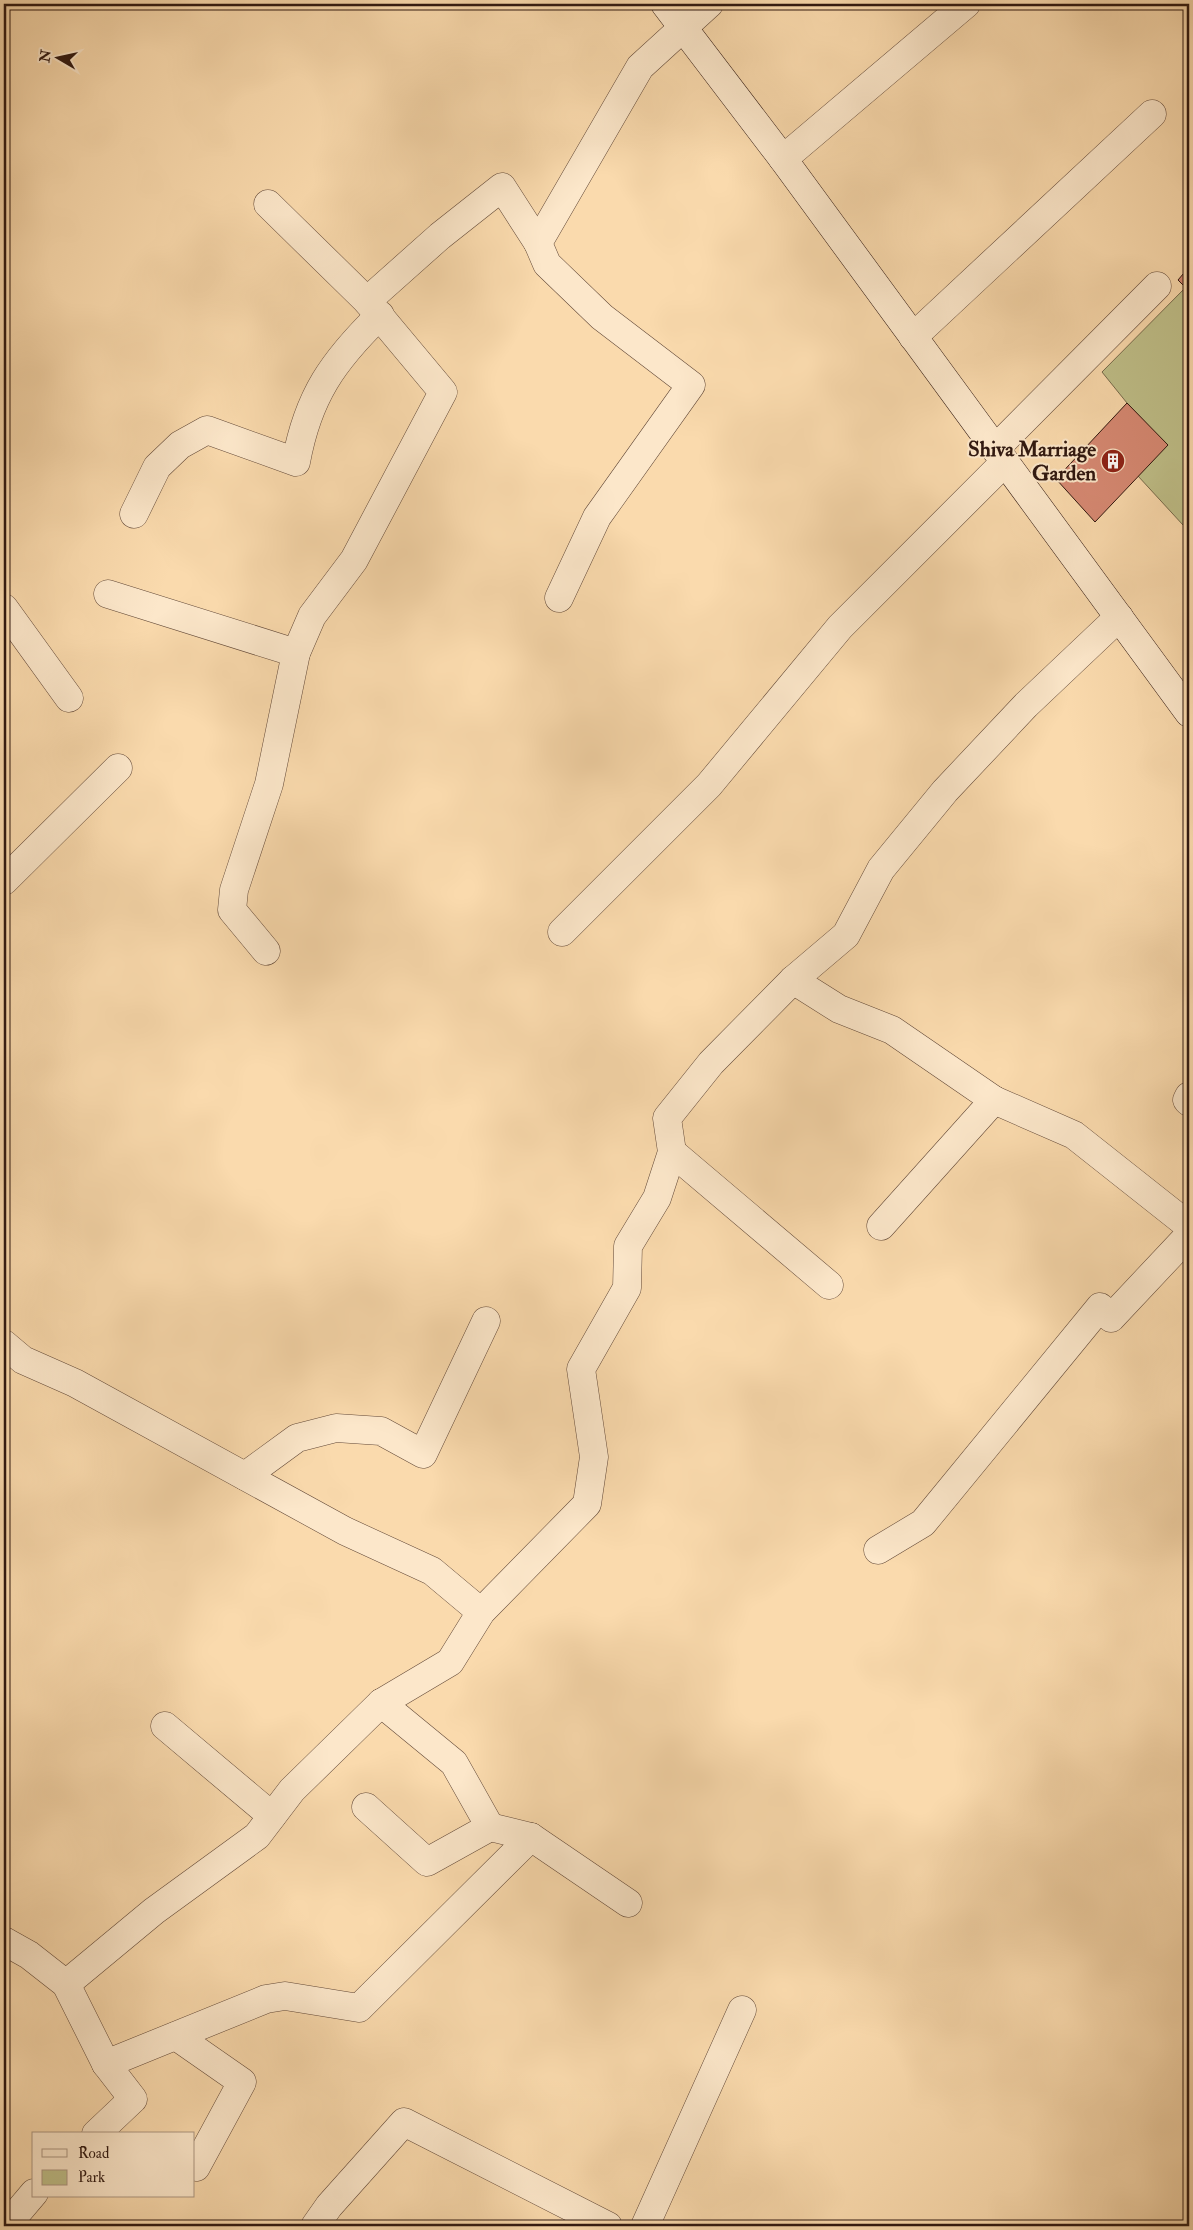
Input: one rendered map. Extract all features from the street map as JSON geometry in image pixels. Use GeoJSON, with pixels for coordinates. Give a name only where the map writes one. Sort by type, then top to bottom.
{"type":"FeatureCollection","features":[{"type":"Feature","properties":{"kind":"street"},"geometry":{"type":"LineString","coordinates":[[665,4],[783,159],[1189,713]]}},
{"type":"Feature","properties":{"kind":"street"},"geometry":{"type":"LineString","coordinates":[[538,243],[640,67],[709,4]]}},
{"type":"Feature","properties":{"kind":"street"},"geometry":{"type":"LineString","coordinates":[[783,159],[966,4]]}},
{"type":"Feature","properties":{"kind":"street"},"geometry":{"type":"LineString","coordinates":[[913,336],[1152,114]]}},
{"type":"Feature","properties":{"kind":"street"},"geometry":{"type":"LineString","coordinates":[[134,514],[157,467],[180,445],[207,430],[296,462],[301,434],[323,382],[373,308],[440,236],[502,187],[538,243],[547,264],[602,317],[691,385],[597,517],[560,598]]}},
{"type":"Feature","properties":{"kind":"street"},"geometry":{"type":"LineString","coordinates":[[266,951],[232,910],[234,890],[269,784],[296,653],[312,616],[354,560],[443,392],[373,308],[268,204]]}},
{"type":"Feature","properties":{"kind":"street"},"geometry":{"type":"LineString","coordinates":[[562,932],[709,785],[840,626],[1157,286]]}},
{"type":"Feature","properties":{"kind":"street"},"geometry":{"type":"LineString","coordinates":[[108,594],[296,653]]}},
{"type":"Feature","properties":{"kind":"street"},"geometry":{"type":"LineString","coordinates":[[4,608],[69,698]]}},
{"type":"Feature","properties":{"kind":"street"},"geometry":{"type":"LineString","coordinates":[[66,1984],[154,1911],[257,1836],[292,1790],[381,1702],[450,1662],[482,1612],[587,1504],[594,1457],[581,1369],[627,1288],[628,1246],[657,1198],[672,1152],[668,1118],[711,1063],[793,980],[846,934],[881,869],[945,791],[1026,705],[1119,617]]}},
{"type":"Feature","properties":{"kind":"street"},"geometry":{"type":"LineString","coordinates":[[4,881],[118,768]]}},
{"type":"Feature","properties":{"kind":"street"},"geometry":{"type":"LineString","coordinates":[[793,980],[839,1009],[892,1030],[994,1100],[1074,1135],[1189,1226]]}},
{"type":"Feature","properties":{"kind":"street"},"geometry":{"type":"LineString","coordinates":[[1189,1096],[1187,1100],[1189,1102]]}},
{"type":"Feature","properties":{"kind":"street"},"geometry":{"type":"LineString","coordinates":[[881,1226],[994,1100]]}},
{"type":"Feature","properties":{"kind":"street"},"geometry":{"type":"LineString","coordinates":[[672,1152],[829,1285]]}},
{"type":"Feature","properties":{"kind":"street"},"geometry":{"type":"LineString","coordinates":[[878,1550],[923,1523],[1100,1307],[1111,1318],[1189,1235]]}},
{"type":"Feature","properties":{"kind":"street"},"geometry":{"type":"LineString","coordinates":[[245,1476],[297,1438],[336,1428],[381,1431],[423,1454],[486,1321]]}},
{"type":"Feature","properties":{"kind":"street"},"geometry":{"type":"LineString","coordinates":[[4,1344],[23,1360],[75,1383],[345,1532],[432,1572],[482,1612]]}},
{"type":"Feature","properties":{"kind":"street"},"geometry":{"type":"LineString","coordinates":[[381,1702],[454,1763],[490,1827]]}},
{"type":"Feature","properties":{"kind":"street"},"geometry":{"type":"LineString","coordinates":[[165,1726],[272,1816]]}},
{"type":"Feature","properties":{"kind":"street"},"geometry":{"type":"LineString","coordinates":[[366,1807],[426,1862],[490,1827],[531,1837],[628,1902]]}},
{"type":"Feature","properties":{"kind":"street"},"geometry":{"type":"LineString","coordinates":[[106,2064],[266,1999],[285,1996],[359,2008],[531,1837]]}},
{"type":"Feature","properties":{"kind":"street"},"geometry":{"type":"LineString","coordinates":[[4,1941],[29,1955],[66,1984],[106,2064],[133,2098],[98,2132]]}},
{"type":"Feature","properties":{"kind":"street"},"geometry":{"type":"LineString","coordinates":[[644,2226],[742,2010]]}},
{"type":"Feature","properties":{"kind":"street"},"geometry":{"type":"LineString","coordinates":[[176,2036],[242,2082],[196,2167]]}},
{"type":"Feature","properties":{"kind":"street"},"geometry":{"type":"LineString","coordinates":[[315,2226],[329,2206],[404,2122],[577,2219],[608,2226]]}},
{"type":"Feature","properties":{"kind":"street"},"geometry":{"type":"LineString","coordinates":[[6,2226],[32,2195]]}},
{"type":"Feature","properties":{"kind":"green space"},"geometry":{"type":"Polygon","coordinates":[[[1186,287],[1189,291],[1189,517],[1183,525],[1138,476],[1167,445],[1127,403],[1102,372],[1186,287]]]}},
{"type":"Feature","properties":{"kind":"building"},"geometry":{"type":"Polygon","coordinates":[[[1189,267],[1189,291],[1178,280],[1189,267]]]}},
{"type":"Feature","properties":{"kind":"building","name":"Shiva Marriage Garden"},"geometry":{"type":"Polygon","coordinates":[[[1127,403],[1168,445],[1095,522],[1056,479],[1127,403]]]}},
{"type":"Feature","properties":{"kind":"place","name":"Shiva Marriage Garden"},"geometry":{"type":"Point","coordinates":[1113,461]}}]}
